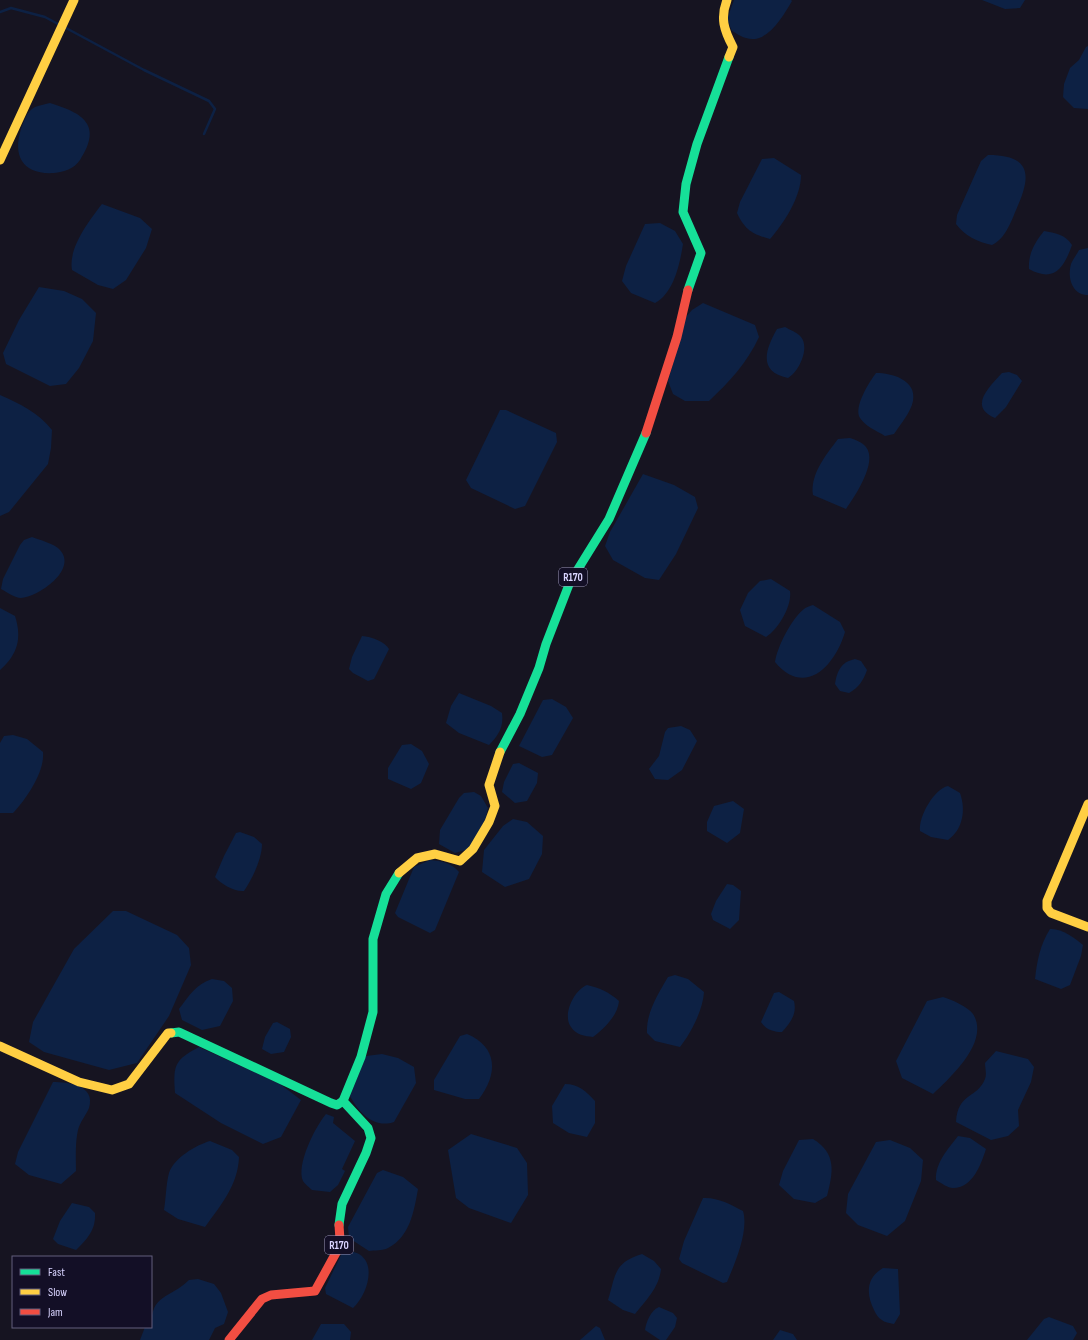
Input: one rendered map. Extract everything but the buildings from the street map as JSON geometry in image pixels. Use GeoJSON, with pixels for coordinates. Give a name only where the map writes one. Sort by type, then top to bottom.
{"type":"FeatureCollection","features":[{"type":"Feature","properties":{"kind":"main road"},"geometry":{"type":"LineString","coordinates":[[0,160],[74,0]]}},
{"type":"Feature","properties":{"kind":"main road","name":"R170"},"geometry":{"type":"LineString","coordinates":[[229,1340],[262,1298],[271,1295],[315,1292],[337,1251],[340,1240],[338,1228],[342,1204],[366,1153],[371,1138],[368,1128],[343,1101],[361,1057],[373,1012],[373,939],[386,894],[402,869],[417,858],[435,854],[460,861],[472,849],[489,822],[495,806],[489,785],[502,747],[520,714],[539,668],[546,644],[570,582],[589,549],[610,519],[629,476],[651,418],[677,337],[687,294],[701,252],[683,212],[686,184],[697,144],[732,47],[722,28],[722,10],[727,0]]}},
{"type":"Feature","properties":{"kind":"main road"},"geometry":{"type":"LineString","coordinates":[[1088,804],[1047,901],[1047,908],[1051,913],[1088,927]]}},
{"type":"Feature","properties":{"kind":"main road"},"geometry":{"type":"LineString","coordinates":[[0,1046],[79,1082],[112,1090],[129,1084],[168,1033],[179,1032],[331,1103],[337,1105],[343,1101]]}},
{"type":"Feature","properties":{"kind":"water"},"geometry":{"type":"Polygon","coordinates":[[[734,0],[792,1],[774,28],[761,37],[754,39],[740,36],[732,31],[727,19],[734,0]]]}},
{"type":"Feature","properties":{"kind":"water"},"geometry":{"type":"Polygon","coordinates":[[[982,0],[1025,0],[1020,8],[1005,9],[982,0]]]}},
{"type":"Feature","properties":{"kind":"water"},"geometry":{"type":"Polygon","coordinates":[[[1088,46],[1088,109],[1074,108],[1063,97],[1064,84],[1070,68],[1079,60],[1088,46]]]}},
{"type":"Feature","properties":{"kind":"water"},"geometry":{"type":"Polygon","coordinates":[[[50,103],[72,111],[80,116],[86,122],[89,129],[90,138],[87,148],[75,166],[61,172],[44,173],[35,171],[28,167],[23,162],[18,148],[21,129],[26,116],[35,107],[50,103]]]}},
{"type":"Feature","properties":{"kind":"water"},"geometry":{"type":"Polygon","coordinates":[[[988,155],[1003,156],[1013,159],[1021,164],[1026,178],[1021,198],[1010,225],[1001,239],[992,245],[972,238],[963,232],[956,224],[957,215],[981,161],[988,155]]]}},
{"type":"Feature","properties":{"kind":"water"},"geometry":{"type":"Polygon","coordinates":[[[774,158],[801,175],[795,201],[781,225],[770,239],[754,233],[746,227],[737,213],[740,202],[762,159],[774,158]]]}},
{"type":"Feature","properties":{"kind":"water"},"geometry":{"type":"Polygon","coordinates":[[[102,204],[140,218],[152,229],[146,248],[126,280],[113,289],[98,285],[72,270],[73,253],[76,244],[102,204]]]}},
{"type":"Feature","properties":{"kind":"water"},"geometry":{"type":"Polygon","coordinates":[[[660,223],[675,231],[683,244],[675,277],[667,292],[655,303],[631,293],[622,281],[626,266],[645,224],[660,223]]]}},
{"type":"Feature","properties":{"kind":"water"},"geometry":{"type":"Polygon","coordinates":[[[1044,231],[1063,236],[1072,245],[1061,266],[1057,271],[1051,274],[1038,273],[1029,269],[1033,248],[1044,231]]]}},
{"type":"Feature","properties":{"kind":"water"},"geometry":{"type":"Polygon","coordinates":[[[1088,248],[1088,295],[1078,292],[1075,289],[1070,280],[1070,269],[1071,264],[1079,250],[1088,248]]]}},
{"type":"Feature","properties":{"kind":"water"},"geometry":{"type":"Polygon","coordinates":[[[39,287],[64,291],[82,299],[96,313],[93,341],[79,368],[66,384],[50,386],[6,364],[3,353],[19,320],[39,287]]]}},
{"type":"Feature","properties":{"kind":"water"},"geometry":{"type":"Polygon","coordinates":[[[703,303],[755,325],[759,337],[737,372],[709,401],[685,401],[673,394],[668,381],[686,317],[692,310],[703,303]]]}},
{"type":"Feature","properties":{"kind":"water"},"geometry":{"type":"Polygon","coordinates":[[[785,327],[801,337],[804,347],[802,359],[796,371],[788,378],[778,375],[772,371],[768,365],[767,359],[769,345],[777,329],[785,327]]]}},
{"type":"Feature","properties":{"kind":"water"},"geometry":{"type":"Polygon","coordinates":[[[1009,372],[1017,375],[1022,381],[1006,407],[995,418],[987,413],[983,408],[982,403],[987,390],[992,384],[1002,373],[1009,372]]]}},
{"type":"Feature","properties":{"kind":"water"},"geometry":{"type":"Polygon","coordinates":[[[876,373],[889,374],[902,379],[911,388],[913,394],[912,405],[905,418],[894,434],[885,436],[865,423],[860,418],[858,413],[863,394],[876,373]]]}},
{"type":"Feature","properties":{"kind":"water"},"geometry":{"type":"Polygon","coordinates":[[[0,395],[35,413],[52,430],[48,464],[9,512],[0,516],[0,395]]]}},
{"type":"Feature","properties":{"kind":"water"},"geometry":{"type":"Polygon","coordinates":[[[500,410],[506,410],[556,433],[557,442],[525,506],[515,509],[471,488],[466,480],[500,410]]]}},
{"type":"Feature","properties":{"kind":"water"},"geometry":{"type":"Polygon","coordinates":[[[850,438],[861,442],[866,447],[869,453],[869,461],[864,479],[846,509],[813,495],[813,487],[816,472],[838,439],[850,438]]]}},
{"type":"Feature","properties":{"kind":"water"},"geometry":{"type":"Polygon","coordinates":[[[643,474],[674,485],[695,497],[698,508],[676,554],[659,580],[645,578],[613,560],[605,546],[610,532],[643,474]]]}},
{"type":"Feature","properties":{"kind":"water"},"geometry":{"type":"Polygon","coordinates":[[[32,537],[47,542],[58,548],[64,558],[64,566],[60,574],[46,588],[37,593],[19,598],[1,589],[3,579],[20,545],[24,540],[32,537]]]}},
{"type":"Feature","properties":{"kind":"water"},"geometry":{"type":"Polygon","coordinates":[[[771,579],[790,591],[790,597],[784,616],[776,628],[766,637],[745,626],[740,610],[748,593],[760,581],[771,579]]]}},
{"type":"Feature","properties":{"kind":"water"},"geometry":{"type":"Polygon","coordinates":[[[813,605],[840,622],[845,632],[834,656],[826,666],[818,673],[808,677],[797,677],[786,672],[775,662],[776,656],[786,633],[799,613],[805,608],[813,605]]]}},
{"type":"Feature","properties":{"kind":"water"},"geometry":{"type":"Polygon","coordinates":[[[0,608],[15,616],[18,639],[15,652],[0,670],[0,608]]]}},
{"type":"Feature","properties":{"kind":"water"},"geometry":{"type":"Polygon","coordinates":[[[362,636],[377,640],[389,649],[374,679],[368,681],[353,673],[349,669],[352,657],[362,636]]]}},
{"type":"Feature","properties":{"kind":"water"},"geometry":{"type":"Polygon","coordinates":[[[855,659],[861,661],[867,670],[864,677],[858,686],[849,693],[840,691],[835,684],[840,668],[846,662],[855,659]]]}},
{"type":"Feature","properties":{"kind":"water"},"geometry":{"type":"Polygon","coordinates":[[[459,693],[491,706],[502,713],[500,731],[489,745],[459,733],[446,723],[451,706],[459,693]]]}},
{"type":"Feature","properties":{"kind":"water"},"geometry":{"type":"Polygon","coordinates":[[[552,699],[566,707],[573,718],[552,755],[542,757],[519,746],[543,700],[552,699]]]}},
{"type":"Feature","properties":{"kind":"water"},"geometry":{"type":"Polygon","coordinates":[[[681,726],[690,730],[697,741],[682,770],[668,780],[655,779],[649,769],[659,756],[665,732],[668,728],[681,726]]]}},
{"type":"Feature","properties":{"kind":"water"},"geometry":{"type":"Polygon","coordinates":[[[13,735],[27,739],[43,752],[43,760],[34,785],[18,807],[13,813],[0,813],[0,743],[4,736],[13,735]]]}},
{"type":"Feature","properties":{"kind":"water"},"geometry":{"type":"Polygon","coordinates":[[[411,744],[422,751],[429,764],[421,783],[411,789],[388,779],[388,768],[402,745],[411,744]]]}},
{"type":"Feature","properties":{"kind":"water"},"geometry":{"type":"Polygon","coordinates":[[[519,763],[538,773],[537,783],[527,801],[515,803],[502,792],[504,782],[513,764],[519,763]]]}},
{"type":"Feature","properties":{"kind":"water"},"geometry":{"type":"Polygon","coordinates":[[[948,786],[960,793],[963,812],[960,825],[953,836],[948,840],[931,837],[920,831],[920,825],[924,811],[932,798],[937,792],[948,786]]]}},
{"type":"Feature","properties":{"kind":"water"},"geometry":{"type":"Polygon","coordinates":[[[474,792],[481,796],[488,808],[484,825],[469,849],[455,853],[439,844],[440,830],[459,798],[464,793],[474,792]]]}},
{"type":"Feature","properties":{"kind":"water"},"geometry":{"type":"Polygon","coordinates":[[[733,801],[744,809],[740,833],[727,843],[707,831],[707,822],[714,806],[733,801]]]}},
{"type":"Feature","properties":{"kind":"water"},"geometry":{"type":"Polygon","coordinates":[[[513,819],[527,822],[543,836],[542,854],[529,879],[505,887],[482,872],[484,850],[503,826],[513,819]]]}},
{"type":"Feature","properties":{"kind":"water"},"geometry":{"type":"Polygon","coordinates":[[[240,832],[254,837],[262,844],[262,850],[256,869],[244,891],[228,887],[215,877],[236,833],[240,832]]]}},
{"type":"Feature","properties":{"kind":"water"},"geometry":{"type":"Polygon","coordinates":[[[430,860],[446,863],[453,866],[459,872],[435,930],[430,933],[398,917],[395,913],[414,867],[430,860]]]}},
{"type":"Feature","properties":{"kind":"water"},"geometry":{"type":"Polygon","coordinates":[[[727,884],[733,885],[741,891],[739,920],[730,929],[713,920],[711,914],[716,901],[727,884]]]}},
{"type":"Feature","properties":{"kind":"water"},"geometry":{"type":"Polygon","coordinates":[[[113,911],[126,911],[177,935],[189,948],[191,965],[169,1016],[137,1063],[109,1070],[44,1052],[29,1042],[33,1022],[74,949],[113,911]]]}},
{"type":"Feature","properties":{"kind":"water"},"geometry":{"type":"Polygon","coordinates":[[[1050,929],[1059,930],[1083,945],[1081,956],[1070,985],[1061,989],[1035,979],[1040,953],[1050,929]]]}},
{"type":"Feature","properties":{"kind":"water"},"geometry":{"type":"Polygon","coordinates":[[[675,975],[688,979],[704,992],[696,1021],[680,1047],[655,1041],[647,1033],[648,1018],[657,997],[668,977],[675,975]]]}},
{"type":"Feature","properties":{"kind":"water"},"geometry":{"type":"Polygon","coordinates":[[[212,979],[224,981],[232,988],[233,1001],[220,1026],[202,1030],[182,1020],[179,1009],[197,987],[212,979]]]}},
{"type":"Feature","properties":{"kind":"water"},"geometry":{"type":"Polygon","coordinates":[[[587,985],[612,995],[619,1001],[616,1011],[606,1026],[593,1037],[584,1036],[575,1032],[571,1027],[568,1016],[574,997],[587,985]]]}},
{"type":"Feature","properties":{"kind":"water"},"geometry":{"type":"Polygon","coordinates":[[[779,992],[794,1001],[795,1010],[788,1025],[782,1032],[776,1032],[765,1027],[761,1022],[774,993],[779,992]]]}},
{"type":"Feature","properties":{"kind":"water"},"geometry":{"type":"Polygon","coordinates":[[[943,997],[963,1006],[973,1014],[977,1024],[977,1035],[973,1046],[958,1068],[933,1094],[902,1078],[896,1061],[927,1001],[943,997]]]}},
{"type":"Feature","properties":{"kind":"water"},"geometry":{"type":"Polygon","coordinates":[[[277,1022],[290,1029],[291,1037],[284,1052],[271,1054],[262,1049],[265,1037],[273,1023],[277,1022]]]}},
{"type":"Feature","properties":{"kind":"water"},"geometry":{"type":"Polygon","coordinates":[[[467,1034],[485,1046],[492,1062],[490,1080],[479,1099],[465,1099],[434,1090],[434,1080],[460,1036],[467,1034]]]}},
{"type":"Feature","properties":{"kind":"water"},"geometry":{"type":"Polygon","coordinates":[[[199,1047],[280,1084],[301,1100],[281,1137],[263,1144],[221,1123],[175,1093],[174,1076],[177,1065],[184,1056],[199,1047]]]}},
{"type":"Feature","properties":{"kind":"water"},"geometry":{"type":"Polygon","coordinates":[[[996,1051],[1028,1059],[1034,1067],[1031,1082],[1018,1110],[1019,1126],[1008,1136],[991,1140],[956,1122],[957,1112],[960,1105],[982,1085],[986,1077],[985,1063],[996,1051]]]}},
{"type":"Feature","properties":{"kind":"water"},"geometry":{"type":"Polygon","coordinates":[[[382,1054],[398,1058],[414,1067],[416,1083],[394,1122],[387,1124],[373,1121],[368,1118],[357,1108],[350,1096],[366,1056],[382,1054]]]}},
{"type":"Feature","properties":{"kind":"water"},"geometry":{"type":"Polygon","coordinates":[[[53,1082],[79,1086],[85,1090],[90,1100],[89,1108],[80,1124],[77,1135],[76,1171],[61,1184],[29,1175],[15,1164],[18,1152],[53,1082]]]}},
{"type":"Feature","properties":{"kind":"water"},"geometry":{"type":"Polygon","coordinates":[[[565,1084],[574,1085],[582,1089],[595,1101],[595,1123],[587,1137],[569,1133],[553,1123],[552,1106],[565,1084]]]}},
{"type":"Feature","properties":{"kind":"water"},"geometry":{"type":"Polygon","coordinates":[[[326,1114],[334,1117],[333,1123],[355,1141],[342,1169],[345,1171],[338,1185],[330,1192],[312,1190],[303,1181],[302,1174],[304,1156],[308,1146],[326,1114]]]}},
{"type":"Feature","properties":{"kind":"water"},"geometry":{"type":"Polygon","coordinates":[[[471,1134],[517,1148],[527,1163],[528,1195],[511,1223],[469,1208],[456,1198],[448,1150],[471,1134]]]}},
{"type":"Feature","properties":{"kind":"water"},"geometry":{"type":"Polygon","coordinates":[[[958,1136],[970,1138],[986,1149],[979,1168],[971,1180],[960,1187],[951,1188],[936,1180],[936,1174],[943,1156],[958,1136]]]}},
{"type":"Feature","properties":{"kind":"water"},"geometry":{"type":"Polygon","coordinates":[[[813,1139],[821,1145],[830,1157],[832,1171],[827,1196],[815,1203],[794,1199],[779,1185],[783,1171],[799,1140],[813,1139]]]}},
{"type":"Feature","properties":{"kind":"water"},"geometry":{"type":"Polygon","coordinates":[[[890,1140],[910,1148],[923,1160],[921,1181],[905,1221],[887,1236],[858,1225],[846,1213],[848,1194],[876,1142],[890,1140]]]}},
{"type":"Feature","properties":{"kind":"water"},"geometry":{"type":"Polygon","coordinates":[[[210,1141],[232,1150],[239,1157],[236,1177],[232,1186],[223,1203],[205,1227],[178,1219],[164,1210],[168,1177],[172,1167],[180,1157],[198,1146],[210,1141]]]}},
{"type":"Feature","properties":{"kind":"water"},"geometry":{"type":"Polygon","coordinates":[[[383,1170],[403,1177],[418,1189],[410,1223],[401,1237],[386,1249],[369,1251],[349,1238],[348,1227],[377,1173],[383,1170]]]}},
{"type":"Feature","properties":{"kind":"water"},"geometry":{"type":"Polygon","coordinates":[[[703,1198],[718,1200],[743,1211],[743,1237],[727,1282],[723,1283],[682,1263],[679,1259],[684,1241],[703,1198]]]}},
{"type":"Feature","properties":{"kind":"water"},"geometry":{"type":"Polygon","coordinates":[[[72,1203],[89,1207],[95,1213],[94,1224],[90,1234],[76,1250],[58,1244],[53,1239],[60,1221],[72,1203]]]}},
{"type":"Feature","properties":{"kind":"water"},"geometry":{"type":"Polygon","coordinates":[[[343,1251],[355,1252],[362,1257],[367,1263],[369,1272],[365,1291],[353,1308],[326,1294],[325,1288],[343,1251]]]}},
{"type":"Feature","properties":{"kind":"water"},"geometry":{"type":"Polygon","coordinates":[[[642,1254],[654,1261],[661,1269],[655,1288],[635,1314],[623,1310],[608,1300],[617,1271],[626,1261],[642,1254]]]}},
{"type":"Feature","properties":{"kind":"water"},"geometry":{"type":"Polygon","coordinates":[[[883,1268],[898,1269],[900,1314],[894,1324],[885,1322],[878,1317],[871,1304],[869,1287],[871,1281],[877,1272],[883,1268]]]}},
{"type":"Feature","properties":{"kind":"water"},"geometry":{"type":"Polygon","coordinates":[[[198,1279],[214,1284],[221,1293],[228,1312],[224,1324],[215,1328],[209,1340],[140,1340],[145,1328],[152,1328],[152,1316],[154,1308],[158,1302],[189,1280],[198,1279]]]}},
{"type":"Feature","properties":{"kind":"water"},"geometry":{"type":"Polygon","coordinates":[[[659,1307],[673,1313],[677,1318],[675,1327],[666,1340],[660,1340],[645,1330],[649,1317],[659,1307]]]}},
{"type":"Feature","properties":{"kind":"water"},"geometry":{"type":"Polygon","coordinates":[[[1049,1317],[1073,1326],[1077,1333],[1073,1340],[1027,1340],[1044,1319],[1049,1317]]]}},
{"type":"Feature","properties":{"kind":"water"},"geometry":{"type":"Polygon","coordinates":[[[321,1324],[344,1324],[351,1332],[350,1340],[312,1340],[321,1324]]]}},
{"type":"Feature","properties":{"kind":"water"},"geometry":{"type":"Polygon","coordinates":[[[596,1326],[600,1328],[605,1340],[580,1340],[596,1326]]]}},
{"type":"Feature","properties":{"kind":"water"},"geometry":{"type":"Polygon","coordinates":[[[780,1330],[793,1334],[797,1340],[773,1340],[780,1330]]]}},
{"type":"Feature","properties":{"kind":"waterway"},"geometry":{"type":"LineString","coordinates":[[0,12],[11,8],[45,17],[58,24]]}},
{"type":"Feature","properties":{"kind":"waterway"},"geometry":{"type":"LineString","coordinates":[[66,28],[144,70],[209,101],[215,109],[204,134]]}},
{"type":"Feature","properties":{"kind":"traffic: fast"},"geometry":{"type":"LineString","coordinates":[[688,290],[701,253],[683,212],[686,184],[697,144],[729,57]]}},
{"type":"Feature","properties":{"kind":"traffic: fast"},"geometry":{"type":"LineString","coordinates":[[500,752],[520,714],[539,668],[546,644],[570,582],[609,519],[646,433]]}},
{"type":"Feature","properties":{"kind":"traffic: fast"},"geometry":{"type":"LineString","coordinates":[[339,1225],[342,1204],[366,1153],[371,1138],[368,1128],[343,1101],[361,1057],[373,1012],[373,939],[386,894],[399,873]]}},
{"type":"Feature","properties":{"kind":"traffic: fast"},"geometry":{"type":"LineString","coordinates":[[171,1033],[179,1032],[331,1103],[337,1105],[343,1101]]}},
{"type":"Feature","properties":{"kind":"traffic: slow"},"geometry":{"type":"LineString","coordinates":[[0,160],[74,0]]}},
{"type":"Feature","properties":{"kind":"traffic: slow"},"geometry":{"type":"LineString","coordinates":[[727,0],[723,18],[727,35],[733,47],[729,57]]}},
{"type":"Feature","properties":{"kind":"traffic: slow"},"geometry":{"type":"LineString","coordinates":[[399,873],[417,858],[435,854],[460,861],[473,849],[489,822],[495,806],[489,785],[500,752]]}},
{"type":"Feature","properties":{"kind":"traffic: slow"},"geometry":{"type":"LineString","coordinates":[[1088,804],[1047,901],[1047,908],[1051,913],[1088,927]]}},
{"type":"Feature","properties":{"kind":"traffic: slow"},"geometry":{"type":"LineString","coordinates":[[0,1046],[79,1082],[112,1090],[129,1084],[168,1033],[171,1033]]}},
{"type":"Feature","properties":{"kind":"traffic: jam"},"geometry":{"type":"LineString","coordinates":[[646,433],[677,337],[688,290]]}},
{"type":"Feature","properties":{"kind":"traffic: jam"},"geometry":{"type":"LineString","coordinates":[[229,1340],[262,1299],[271,1295],[315,1291],[337,1251],[340,1240],[339,1225]]}}]}
